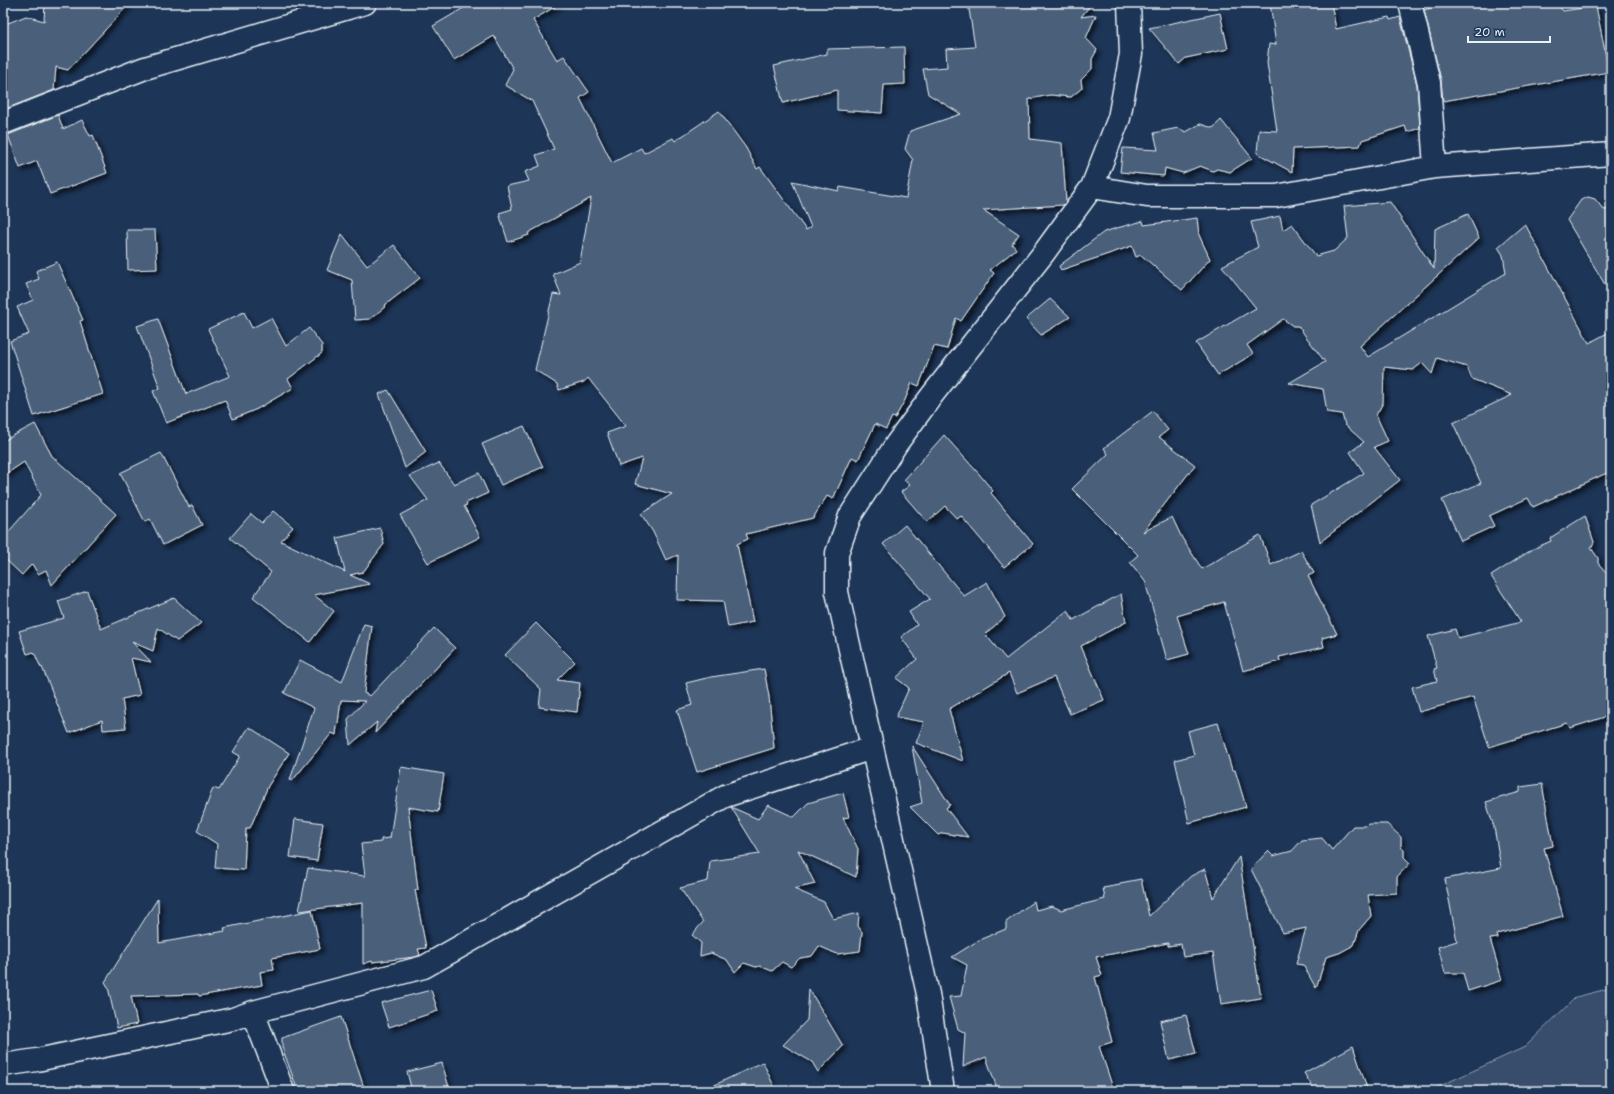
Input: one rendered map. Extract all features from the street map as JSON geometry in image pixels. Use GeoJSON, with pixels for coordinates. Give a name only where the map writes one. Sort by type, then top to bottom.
{"type":"FeatureCollection","features":[{"type":"Feature","properties":{"kind":"street"},"geometry":{"type":"LineString","coordinates":[[3,123],[145,68],[365,3]]}},
{"type":"Feature","properties":{"kind":"street"},"geometry":{"type":"LineString","coordinates":[[943,1091],[928,994],[837,592],[837,553],[850,516],[897,443],[924,406],[1043,254],[1092,187],[1119,118],[1131,54],[1130,3]]}},
{"type":"Feature","properties":{"kind":"street"},"geometry":{"type":"LineString","coordinates":[[1410,3],[1429,83],[1435,167]]}},
{"type":"Feature","properties":{"kind":"street"},"geometry":{"type":"LineString","coordinates":[[1092,187],[1147,196],[1276,196],[1435,167],[1611,154]]}},
{"type":"Feature","properties":{"kind":"street"},"geometry":{"type":"LineString","coordinates":[[3,1065],[60,1056],[233,1019],[253,1012],[424,967],[726,796],[872,748]]}},
{"type":"Feature","properties":{"kind":"street"},"geometry":{"type":"LineString","coordinates":[[253,1012],[283,1091]]}},
{"type":"Feature","properties":{"kind":"shaded area"},"geometry":{"type":"Polygon","coordinates":[[[1611,988],[1611,1091],[1429,1091],[1525,1047],[1576,997],[1611,988]]]}},
{"type":"Feature","properties":{"kind":"building"},"geometry":{"type":"Polygon","coordinates":[[[45,3],[130,3],[68,70],[56,67],[54,90],[3,110],[3,25],[26,16],[44,21],[45,3]]]}},
{"type":"Feature","properties":{"kind":"building"},"geometry":{"type":"Polygon","coordinates":[[[472,3],[561,3],[533,20],[557,60],[564,56],[589,92],[580,98],[612,163],[641,148],[644,153],[673,138],[675,141],[719,111],[746,148],[757,169],[760,167],[806,230],[811,227],[792,181],[839,191],[840,187],[906,198],[913,160],[905,149],[910,131],[961,114],[928,94],[923,69],[947,67],[946,49],[975,47],[968,3],[1092,3],[1081,17],[1096,15],[1086,38],[1097,50],[1092,59],[1092,69],[1081,80],[1082,88],[1071,97],[1050,95],[1029,99],[1030,139],[1062,143],[1066,202],[1063,205],[983,210],[1019,234],[1012,244],[1016,249],[990,270],[994,273],[961,321],[956,318],[947,349],[934,346],[919,386],[912,383],[895,418],[892,417],[886,429],[875,424],[858,460],[852,457],[833,499],[827,496],[813,518],[746,534],[748,539],[737,544],[753,622],[728,627],[723,601],[677,600],[678,555],[666,560],[653,532],[641,514],[672,494],[635,484],[642,458],[619,466],[607,433],[626,426],[588,378],[584,382],[559,390],[557,384],[535,370],[553,294],[561,295],[553,274],[580,262],[591,198],[528,233],[529,235],[508,242],[499,213],[512,209],[507,186],[529,181],[525,172],[540,166],[536,155],[554,149],[532,101],[505,85],[513,69],[494,36],[454,60],[433,26],[472,3]]]}},
{"type":"Feature","properties":{"kind":"building"},"geometry":{"type":"Polygon","coordinates":[[[1270,3],[1331,3],[1336,29],[1389,17],[1390,20],[1400,17],[1417,85],[1420,128],[1407,132],[1405,126],[1362,140],[1360,146],[1293,149],[1292,172],[1257,153],[1259,130],[1277,131],[1267,63],[1269,44],[1276,45],[1270,3]]]}},
{"type":"Feature","properties":{"kind":"building"},"geometry":{"type":"Polygon","coordinates":[[[1448,3],[1556,3],[1563,11],[1596,6],[1609,72],[1443,101],[1441,80],[1424,10],[1448,3]]]}},
{"type":"Feature","properties":{"kind":"building"},"geometry":{"type":"Polygon","coordinates":[[[1220,13],[1228,49],[1186,58],[1179,64],[1149,28],[1220,13]]]}},
{"type":"Feature","properties":{"kind":"building"},"geometry":{"type":"Polygon","coordinates":[[[904,47],[905,84],[884,85],[882,113],[837,110],[837,90],[783,103],[774,66],[827,54],[827,49],[904,47]]]}},
{"type":"Feature","properties":{"kind":"building"},"geometry":{"type":"Polygon","coordinates":[[[58,115],[63,129],[82,120],[90,136],[93,135],[107,173],[50,194],[37,161],[20,168],[8,135],[58,115]]]}},
{"type":"Feature","properties":{"kind":"building"},"geometry":{"type":"Polygon","coordinates":[[[1221,120],[1252,158],[1230,172],[1217,169],[1213,171],[1200,166],[1183,173],[1165,168],[1164,176],[1120,172],[1123,148],[1158,150],[1154,133],[1178,128],[1186,132],[1200,124],[1213,128],[1221,120]]]}},
{"type":"Feature","properties":{"kind":"building"},"geometry":{"type":"Polygon","coordinates":[[[1588,197],[1595,199],[1604,210],[1611,209],[1611,295],[1567,220],[1581,200],[1588,197]]]}},
{"type":"Feature","properties":{"kind":"building"},"geometry":{"type":"Polygon","coordinates":[[[1390,202],[1434,269],[1435,229],[1468,214],[1479,238],[1360,346],[1368,357],[1506,273],[1503,255],[1498,247],[1525,224],[1589,343],[1611,331],[1611,471],[1533,507],[1528,498],[1489,516],[1494,526],[1461,541],[1442,500],[1481,483],[1453,423],[1512,395],[1472,379],[1467,367],[1437,358],[1432,374],[1422,363],[1413,370],[1384,367],[1383,403],[1376,415],[1388,441],[1374,447],[1400,480],[1320,542],[1311,505],[1364,473],[1350,452],[1364,442],[1345,425],[1342,414],[1327,412],[1323,389],[1289,383],[1325,362],[1298,326],[1293,326],[1283,319],[1247,345],[1253,354],[1218,375],[1196,343],[1256,308],[1222,266],[1258,247],[1251,222],[1280,216],[1283,230],[1292,224],[1316,256],[1334,251],[1348,238],[1344,206],[1390,202]]]}},
{"type":"Feature","properties":{"kind":"building"},"geometry":{"type":"Polygon","coordinates":[[[1197,218],[1199,235],[1210,259],[1182,290],[1141,255],[1136,257],[1132,246],[1061,270],[1059,266],[1104,232],[1143,221],[1144,225],[1197,218]]]}},
{"type":"Feature","properties":{"kind":"building"},"geometry":{"type":"Polygon","coordinates":[[[127,230],[155,230],[157,269],[128,270],[127,230]]]}},
{"type":"Feature","properties":{"kind":"building"},"geometry":{"type":"Polygon","coordinates":[[[342,234],[367,266],[394,245],[420,278],[385,305],[386,306],[370,319],[355,320],[352,280],[327,270],[342,234]]]}},
{"type":"Feature","properties":{"kind":"building"},"geometry":{"type":"Polygon","coordinates":[[[57,262],[83,320],[80,321],[103,394],[34,416],[10,341],[29,334],[17,307],[33,300],[26,284],[39,279],[36,271],[57,262]]]}},
{"type":"Feature","properties":{"kind":"building"},"geometry":{"type":"Polygon","coordinates":[[[1050,299],[1070,317],[1041,335],[1026,319],[1050,299]]]}},
{"type":"Feature","properties":{"kind":"building"},"geometry":{"type":"Polygon","coordinates":[[[244,312],[252,328],[271,318],[286,346],[309,328],[322,345],[322,353],[288,379],[293,388],[257,409],[233,419],[225,400],[166,423],[153,391],[160,388],[137,326],[158,319],[186,394],[230,376],[208,329],[244,312]]]}},
{"type":"Feature","properties":{"kind":"building"},"geometry":{"type":"Polygon","coordinates":[[[388,390],[426,452],[405,468],[379,394],[388,390]]]}},
{"type":"Feature","properties":{"kind":"building"},"geometry":{"type":"Polygon","coordinates":[[[1153,411],[1168,430],[1159,437],[1195,465],[1143,532],[1172,517],[1182,538],[1202,569],[1260,535],[1271,565],[1301,551],[1314,573],[1308,576],[1337,634],[1322,638],[1324,647],[1279,657],[1280,661],[1243,671],[1224,602],[1177,616],[1189,654],[1167,660],[1146,585],[1147,584],[1130,562],[1138,555],[1072,489],[1108,454],[1104,448],[1153,411]]]}},
{"type":"Feature","properties":{"kind":"building"},"geometry":{"type":"Polygon","coordinates":[[[35,424],[52,456],[116,514],[52,585],[46,570],[38,574],[32,564],[22,575],[3,557],[3,538],[41,495],[24,462],[3,476],[3,441],[35,424]]]}},
{"type":"Feature","properties":{"kind":"building"},"geometry":{"type":"Polygon","coordinates":[[[524,426],[543,467],[501,485],[482,444],[524,426]]]}},
{"type":"Feature","properties":{"kind":"building"},"geometry":{"type":"Polygon","coordinates":[[[944,435],[980,475],[993,491],[991,493],[1033,544],[1004,567],[961,516],[957,519],[945,506],[927,522],[901,492],[910,485],[904,480],[944,435]]]}},
{"type":"Feature","properties":{"kind":"building"},"geometry":{"type":"Polygon","coordinates":[[[161,453],[189,507],[192,505],[202,525],[163,545],[150,519],[145,522],[120,473],[161,453]]]}},
{"type":"Feature","properties":{"kind":"building"},"geometry":{"type":"Polygon","coordinates":[[[439,463],[454,484],[479,473],[488,493],[466,503],[467,505],[464,506],[480,537],[428,563],[400,515],[428,500],[410,476],[439,463]]]}},
{"type":"Feature","properties":{"kind":"building"},"geometry":{"type":"Polygon","coordinates":[[[273,511],[293,527],[281,541],[345,572],[337,538],[380,528],[384,544],[363,572],[350,575],[370,584],[314,595],[334,611],[310,642],[253,597],[271,572],[230,538],[251,514],[262,523],[273,511]]]}},
{"type":"Feature","properties":{"kind":"building"},"geometry":{"type":"Polygon","coordinates":[[[1585,516],[1594,542],[1591,548],[1598,558],[1598,563],[1611,578],[1611,715],[1570,728],[1567,723],[1489,747],[1473,697],[1419,712],[1412,687],[1437,681],[1434,669],[1437,668],[1428,636],[1455,629],[1458,638],[1521,622],[1491,576],[1533,549],[1551,541],[1550,538],[1585,516]]]}},
{"type":"Feature","properties":{"kind":"building"},"geometry":{"type":"Polygon","coordinates":[[[905,525],[964,596],[987,582],[1005,617],[985,634],[1006,659],[1068,610],[1073,620],[1121,594],[1126,622],[1081,646],[1104,700],[1070,714],[1054,677],[1017,693],[1009,673],[949,709],[963,761],[916,743],[924,722],[896,717],[909,688],[896,678],[917,659],[901,637],[917,625],[909,612],[930,599],[883,544],[905,525]]]}},
{"type":"Feature","properties":{"kind":"building"},"geometry":{"type":"Polygon","coordinates":[[[87,591],[101,629],[174,598],[201,623],[177,641],[158,628],[153,651],[132,642],[151,662],[131,658],[140,695],[122,699],[126,728],[103,730],[102,720],[69,733],[42,667],[41,668],[34,652],[27,654],[19,631],[64,618],[58,601],[87,591]]]}},
{"type":"Feature","properties":{"kind":"building"},"geometry":{"type":"Polygon","coordinates":[[[536,623],[575,662],[557,680],[580,683],[577,712],[539,707],[541,689],[505,655],[536,623]]]}},
{"type":"Feature","properties":{"kind":"building"},"geometry":{"type":"Polygon","coordinates":[[[364,624],[372,626],[364,693],[370,696],[434,628],[455,648],[375,733],[377,722],[350,745],[348,719],[365,701],[341,700],[338,723],[340,723],[337,726],[336,735],[332,733],[292,781],[290,780],[314,708],[284,693],[300,660],[342,682],[364,624]]]}},
{"type":"Feature","properties":{"kind":"building"},"geometry":{"type":"Polygon","coordinates":[[[764,669],[769,697],[774,748],[697,772],[677,710],[692,705],[686,683],[711,677],[764,669]]]}},
{"type":"Feature","properties":{"kind":"building"},"geometry":{"type":"Polygon","coordinates":[[[1218,723],[1232,770],[1235,770],[1246,807],[1189,823],[1175,760],[1194,755],[1188,731],[1218,723]]]}},
{"type":"Feature","properties":{"kind":"building"},"geometry":{"type":"Polygon","coordinates":[[[249,727],[289,753],[268,786],[250,828],[246,828],[244,870],[215,868],[217,844],[197,831],[213,788],[219,790],[240,756],[233,752],[249,727]]]}},
{"type":"Feature","properties":{"kind":"building"},"geometry":{"type":"Polygon","coordinates":[[[912,746],[950,805],[946,808],[968,837],[943,833],[938,835],[910,807],[922,803],[912,746]]]}},
{"type":"Feature","properties":{"kind":"building"},"geometry":{"type":"Polygon","coordinates":[[[401,767],[444,774],[438,812],[408,807],[418,890],[415,890],[426,948],[418,949],[420,955],[415,957],[372,961],[363,964],[363,903],[299,911],[308,868],[365,876],[361,844],[381,842],[381,839],[390,838],[401,767]]]}},
{"type":"Feature","properties":{"kind":"building"},"geometry":{"type":"Polygon","coordinates":[[[1542,784],[1553,846],[1544,848],[1563,916],[1497,934],[1498,938],[1490,939],[1502,980],[1468,991],[1463,973],[1445,973],[1438,947],[1457,941],[1445,879],[1501,868],[1494,827],[1486,802],[1520,792],[1520,787],[1542,784]]]}},
{"type":"Feature","properties":{"kind":"building"},"geometry":{"type":"Polygon","coordinates":[[[843,793],[849,817],[843,818],[858,849],[856,877],[798,850],[815,884],[794,889],[824,902],[833,919],[859,913],[858,926],[862,932],[860,951],[837,954],[819,946],[812,956],[800,958],[791,967],[782,962],[772,971],[760,966],[756,967],[744,963],[735,972],[727,960],[711,953],[700,956],[701,943],[692,935],[703,922],[680,888],[708,881],[710,861],[760,854],[731,807],[758,819],[768,805],[794,817],[808,803],[843,793]]]}},
{"type":"Feature","properties":{"kind":"building"},"geometry":{"type":"Polygon","coordinates":[[[295,819],[323,823],[317,861],[290,857],[295,819]]]}},
{"type":"Feature","properties":{"kind":"building"},"geometry":{"type":"Polygon","coordinates":[[[1368,824],[1387,824],[1401,837],[1401,847],[1404,850],[1404,857],[1410,863],[1397,877],[1397,893],[1368,895],[1371,916],[1359,930],[1354,945],[1339,953],[1326,957],[1316,988],[1303,965],[1296,964],[1306,928],[1283,933],[1251,869],[1268,851],[1273,856],[1292,851],[1302,840],[1322,838],[1332,850],[1353,826],[1366,826],[1368,824]]]}},
{"type":"Feature","properties":{"kind":"building"},"geometry":{"type":"Polygon","coordinates":[[[1239,857],[1261,998],[1221,1004],[1213,953],[1183,957],[1181,944],[1168,946],[1168,943],[1096,957],[1102,975],[1095,977],[1112,1042],[1099,1046],[1114,1091],[998,1091],[986,1057],[963,1067],[965,1033],[958,1029],[949,997],[961,996],[967,965],[952,957],[979,940],[1006,929],[1006,922],[1034,901],[1036,910],[1052,906],[1061,910],[1105,899],[1103,888],[1141,879],[1149,916],[1191,876],[1205,869],[1213,898],[1239,857]]]}},
{"type":"Feature","properties":{"kind":"building"},"geometry":{"type":"Polygon","coordinates":[[[158,898],[159,943],[225,931],[224,928],[312,910],[320,949],[272,958],[274,970],[260,972],[262,985],[199,996],[198,994],[131,996],[137,1024],[117,1028],[108,987],[105,982],[158,898]]]}},
{"type":"Feature","properties":{"kind":"building"},"geometry":{"type":"Polygon","coordinates":[[[809,989],[843,1046],[818,1072],[812,1062],[783,1045],[807,1020],[809,989]]]}},
{"type":"Feature","properties":{"kind":"building"},"geometry":{"type":"Polygon","coordinates":[[[431,990],[438,1011],[389,1027],[381,1003],[431,990]]]}},
{"type":"Feature","properties":{"kind":"building"},"geometry":{"type":"Polygon","coordinates":[[[1186,1015],[1196,1054],[1169,1060],[1160,1021],[1186,1015]]]}},
{"type":"Feature","properties":{"kind":"building"},"geometry":{"type":"Polygon","coordinates":[[[341,1017],[365,1091],[298,1091],[282,1047],[282,1038],[341,1017]]]}},
{"type":"Feature","properties":{"kind":"building"},"geometry":{"type":"Polygon","coordinates":[[[1353,1046],[1368,1091],[1315,1091],[1304,1073],[1353,1046]]]}},
{"type":"Feature","properties":{"kind":"building"},"geometry":{"type":"Polygon","coordinates":[[[763,1062],[776,1091],[702,1091],[763,1062]]]}},
{"type":"Feature","properties":{"kind":"building"},"geometry":{"type":"Polygon","coordinates":[[[442,1063],[450,1091],[412,1091],[407,1072],[442,1063]]]}}]}
